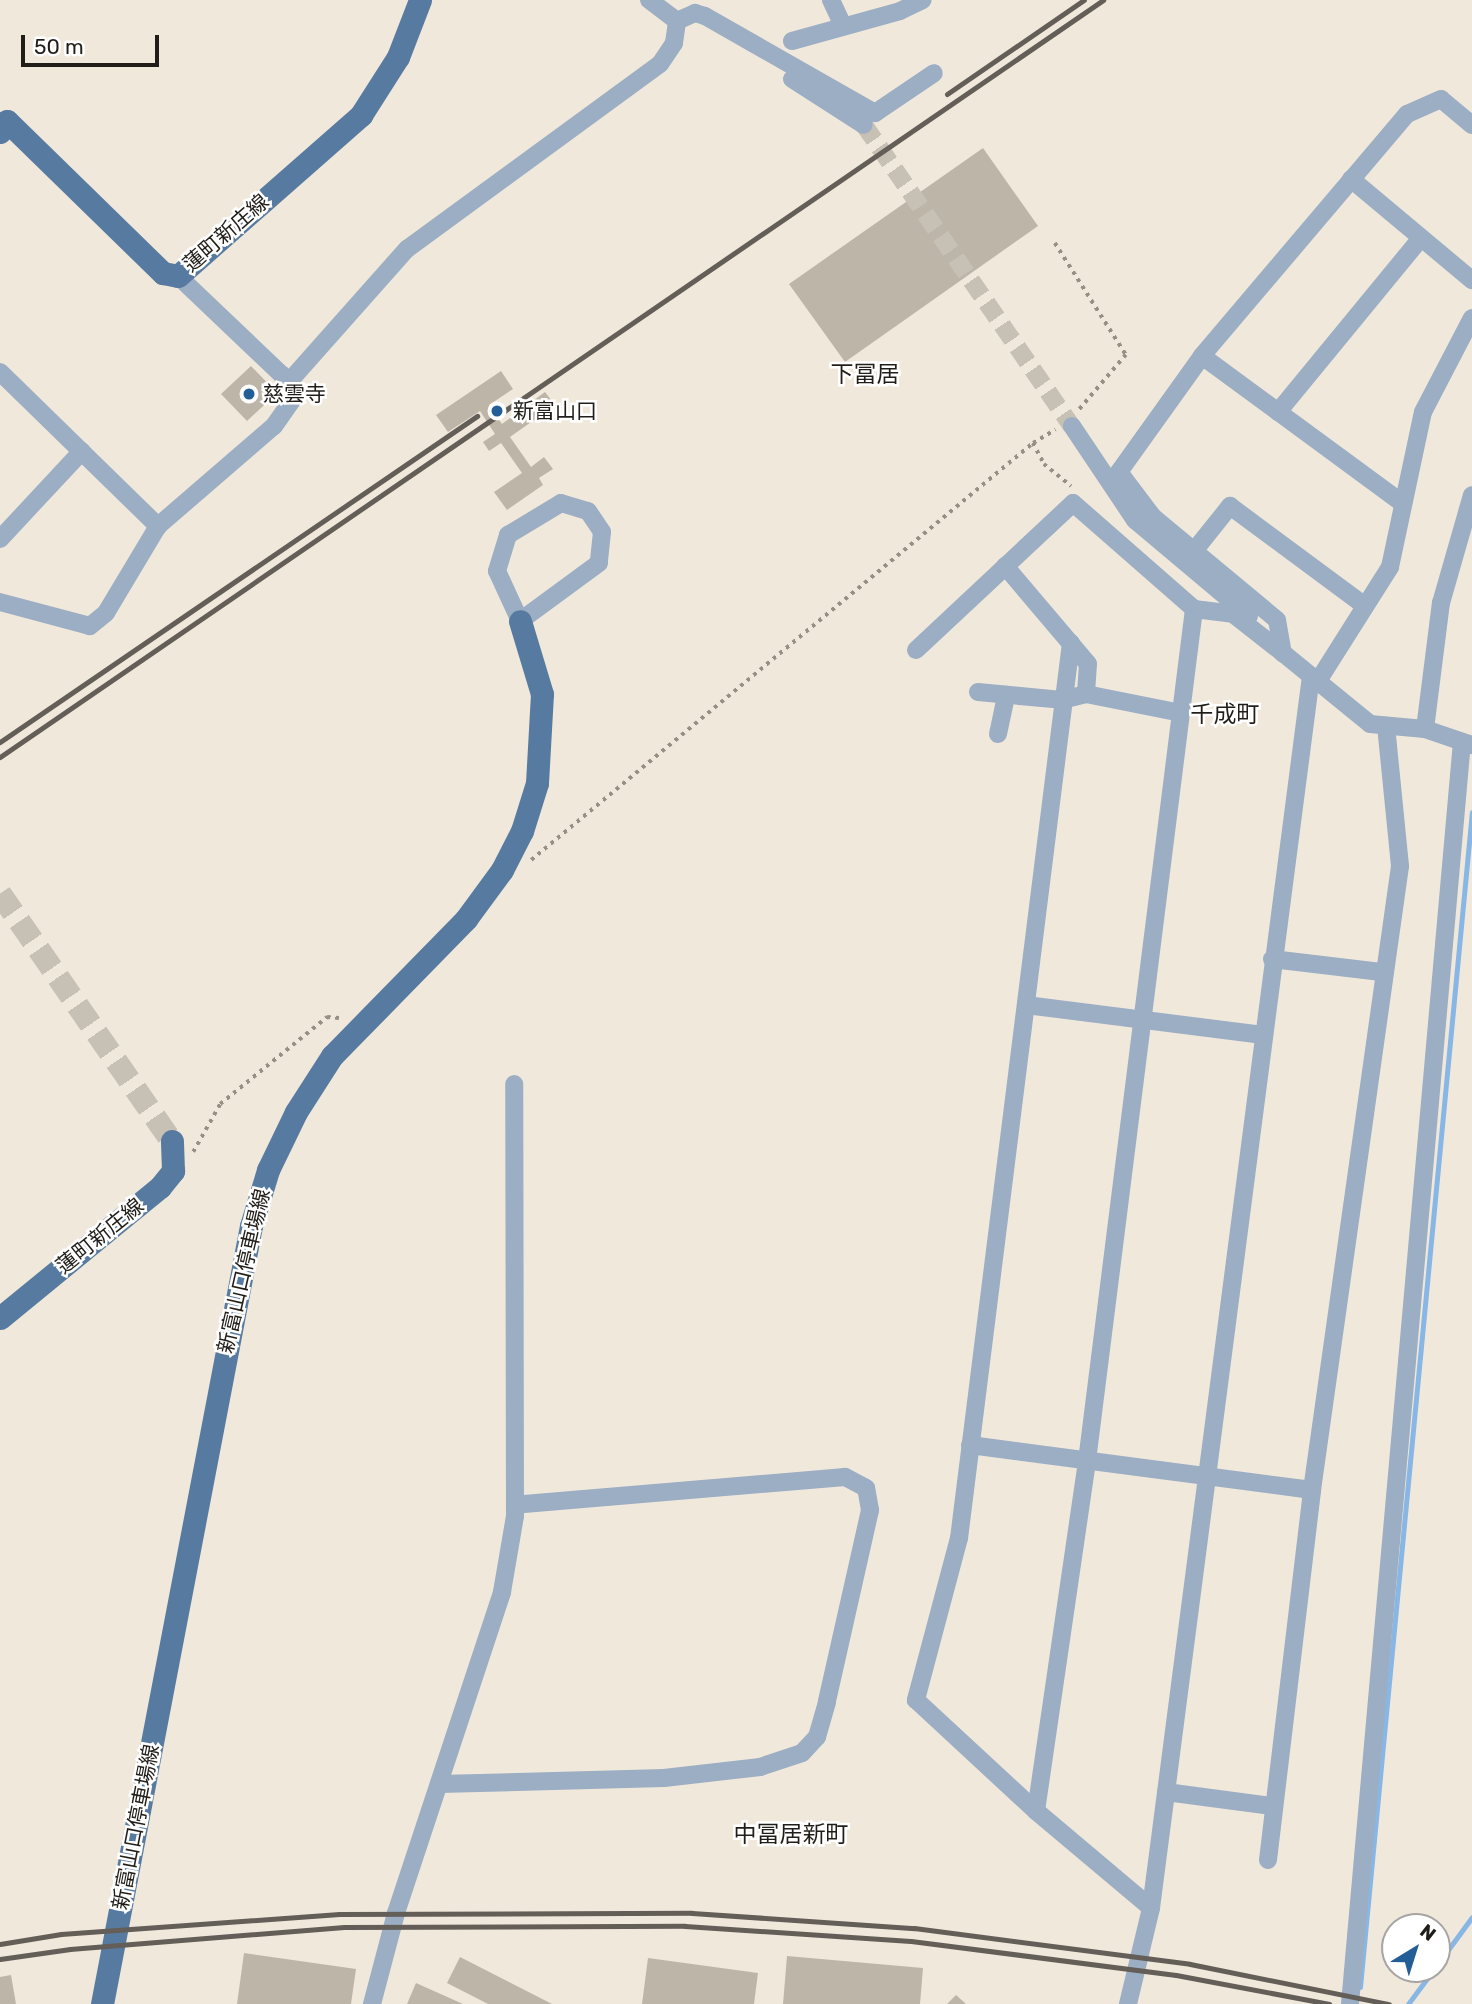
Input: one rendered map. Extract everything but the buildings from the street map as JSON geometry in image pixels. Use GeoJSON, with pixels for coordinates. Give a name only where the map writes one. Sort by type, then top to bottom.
{"type":"FeatureCollection","features":[{"type":"Feature","properties":{"kind":"main road","name":"蓮町新庄線"},"geometry":{"type":"LineString","coordinates":[[2,123],[163,273],[178,276],[361,114],[398,57],[420,0]]}},
{"type":"Feature","properties":{"kind":"main road","name":"新富山口停車場線"},"geometry":{"type":"LineString","coordinates":[[102,2004],[236,1293],[268,1170],[296,1112],[332,1056],[466,919],[502,870],[522,831],[537,783],[542,738],[542,694],[520,621]]}},
{"type":"Feature","properties":{"kind":"main road","name":"蓮町新庄線"},"geometry":{"type":"LineString","coordinates":[[0,1318],[160,1187],[173,1171],[172,1141]]}},
{"type":"Feature","properties":{"kind":"street"},"geometry":{"type":"LineString","coordinates":[[649,0],[864,125]]}},
{"type":"Feature","properties":{"kind":"street"},"geometry":{"type":"LineString","coordinates":[[831,0],[844,26]]}},
{"type":"Feature","properties":{"kind":"street"},"geometry":{"type":"LineString","coordinates":[[792,41],[923,0]]}},
{"type":"Feature","properties":{"kind":"street"},"geometry":{"type":"LineString","coordinates":[[681,19],[695,13],[705,16],[875,113],[934,73]]}},
{"type":"Feature","properties":{"kind":"street"},"geometry":{"type":"LineString","coordinates":[[287,384],[407,249],[660,64],[674,43],[681,19]]}},
{"type":"Feature","properties":{"kind":"street"},"geometry":{"type":"LineString","coordinates":[[1282,647],[1278,620],[1153,517],[1119,472],[1202,356],[1407,114],[1441,99],[1472,125]]}},
{"type":"Feature","properties":{"kind":"street"},"geometry":{"type":"LineString","coordinates":[[1351,179],[1472,280]]}},
{"type":"Feature","properties":{"kind":"street"},"geometry":{"type":"LineString","coordinates":[[1278,412],[1421,237]]}},
{"type":"Feature","properties":{"kind":"street"},"geometry":{"type":"LineString","coordinates":[[0,602],[90,626],[106,613],[159,527],[274,426],[291,402],[287,384],[178,276]]}},
{"type":"Feature","properties":{"kind":"street"},"geometry":{"type":"LineString","coordinates":[[1128,2004],[1152,1908],[1272,959],[1315,679],[1390,567],[1423,412],[1472,318]]}},
{"type":"Feature","properties":{"kind":"street"},"geometry":{"type":"LineString","coordinates":[[1202,356],[1402,503]]}},
{"type":"Feature","properties":{"kind":"street"},"geometry":{"type":"LineString","coordinates":[[0,372],[159,527]]}},
{"type":"Feature","properties":{"kind":"street"},"geometry":{"type":"LineString","coordinates":[[1068,423],[1135,520],[1370,724],[1425,729],[1467,744],[1350,2004]]}},
{"type":"Feature","properties":{"kind":"street"},"geometry":{"type":"LineString","coordinates":[[0,539],[82,451]]}},
{"type":"Feature","properties":{"kind":"street"},"geometry":{"type":"LineString","coordinates":[[1425,729],[1441,603],[1472,495]]}},
{"type":"Feature","properties":{"kind":"street"},"geometry":{"type":"LineString","coordinates":[[561,503],[588,511],[602,532],[599,563],[520,621],[497,571],[508,536],[561,503]]}},
{"type":"Feature","properties":{"kind":"street"},"geometry":{"type":"LineString","coordinates":[[916,650],[1073,503],[1194,609],[1233,614],[1282,647]]}},
{"type":"Feature","properties":{"kind":"street"},"geometry":{"type":"LineString","coordinates":[[1194,551],[1230,506],[1365,606]]}},
{"type":"Feature","properties":{"kind":"street"},"geometry":{"type":"LineString","coordinates":[[1005,566],[1088,664],[1086,694]]}},
{"type":"Feature","properties":{"kind":"street"},"geometry":{"type":"LineString","coordinates":[[1035,1811],[1087,1461],[1140,1019],[1194,609]]}},
{"type":"Feature","properties":{"kind":"street"},"geometry":{"type":"LineString","coordinates":[[1071,643],[959,1538],[916,1700],[1035,1811],[1152,1908]]}},
{"type":"Feature","properties":{"kind":"street"},"geometry":{"type":"LineString","coordinates":[[978,692],[1062,700],[1086,694],[1181,713]]}},
{"type":"Feature","properties":{"kind":"street"},"geometry":{"type":"LineString","coordinates":[[998,734],[1006,695]]}},
{"type":"Feature","properties":{"kind":"street"},"geometry":{"type":"LineString","coordinates":[[1268,1860],[1272,1806],[1312,1490],[1381,972],[1400,866],[1386,726]]}},
{"type":"Feature","properties":{"kind":"street"},"geometry":{"type":"LineString","coordinates":[[1272,959],[1381,972]]}},
{"type":"Feature","properties":{"kind":"street"},"geometry":{"type":"LineString","coordinates":[[1026,1005],[1263,1035]]}},
{"type":"Feature","properties":{"kind":"street"},"geometry":{"type":"LineString","coordinates":[[372,2004],[396,1913],[502,1592],[515,1505],[514,1084]]}},
{"type":"Feature","properties":{"kind":"street"},"geometry":{"type":"LineString","coordinates":[[970,1445],[1312,1490]]}},
{"type":"Feature","properties":{"kind":"street"},"geometry":{"type":"LineString","coordinates":[[439,1784],[664,1778],[760,1767],[802,1753],[817,1737],[870,1510],[866,1488],[845,1477],[515,1505]]}},
{"type":"Feature","properties":{"kind":"street"},"geometry":{"type":"LineString","coordinates":[[1166,1792],[1272,1806]]}},
{"type":"Feature","properties":{"kind":"path"},"geometry":{"type":"LineString","coordinates":[[502,870],[536,858],[1032,443],[1068,423],[1126,355],[1055,243]]}},
{"type":"Feature","properties":{"kind":"waterway"},"geometry":{"type":"LineString","coordinates":[[1360,1987],[1472,812]]}},
{"type":"Feature","properties":{"kind":"waterway"},"geometry":{"type":"LineString","coordinates":[[1451,1946],[1472,1917]]}},
{"type":"Feature","properties":{"kind":"waterway"},"geometry":{"type":"LineString","coordinates":[[1408,2004],[1424,1983]]}},
{"type":"Feature","properties":{"kind":"tunnel"},"geometry":{"type":"LineString","coordinates":[[864,125],[1072,426]]}},
{"type":"Feature","properties":{"kind":"tunnel"},"geometry":{"type":"LineString","coordinates":[[0,893],[172,1141]]}},
{"type":"Feature","properties":{"kind":"railway"},"geometry":{"type":"LineString","coordinates":[[947,94],[1084,0]]}},
{"type":"Feature","properties":{"kind":"railway"},"geometry":{"type":"LineString","coordinates":[[0,757],[1103,0]]}},
{"type":"Feature","properties":{"kind":"railway"},"geometry":{"type":"LineString","coordinates":[[0,742],[477,416]]}},
{"type":"Feature","properties":{"kind":"railway"},"geometry":{"type":"LineString","coordinates":[[0,1944],[61,1934],[339,1914],[692,1913],[914,1928],[1190,1964],[1389,2004]]}},
{"type":"Feature","properties":{"kind":"railway"},"geometry":{"type":"LineString","coordinates":[[0,1959],[70,1949],[344,1927],[685,1926],[911,1941],[1176,1975],[1329,2004]]}},
{"type":"Feature","properties":{"kind":"place","name":"慈雲寺"},"geometry":{"type":"Point","coordinates":[249,394]}},
{"type":"Feature","properties":{"kind":"place","name":"新富山口"},"geometry":{"type":"Point","coordinates":[497,411]}},
{"type":"Feature","properties":{"kind":"district","name":"下冨居"},"geometry":{"type":"Point","coordinates":[865,374]}},
{"type":"Feature","properties":{"kind":"district","name":"千成町"},"geometry":{"type":"Point","coordinates":[1225,714]}},
{"type":"Feature","properties":{"kind":"district","name":"中冨居新町"},"geometry":{"type":"Point","coordinates":[791,1834]}}]}
